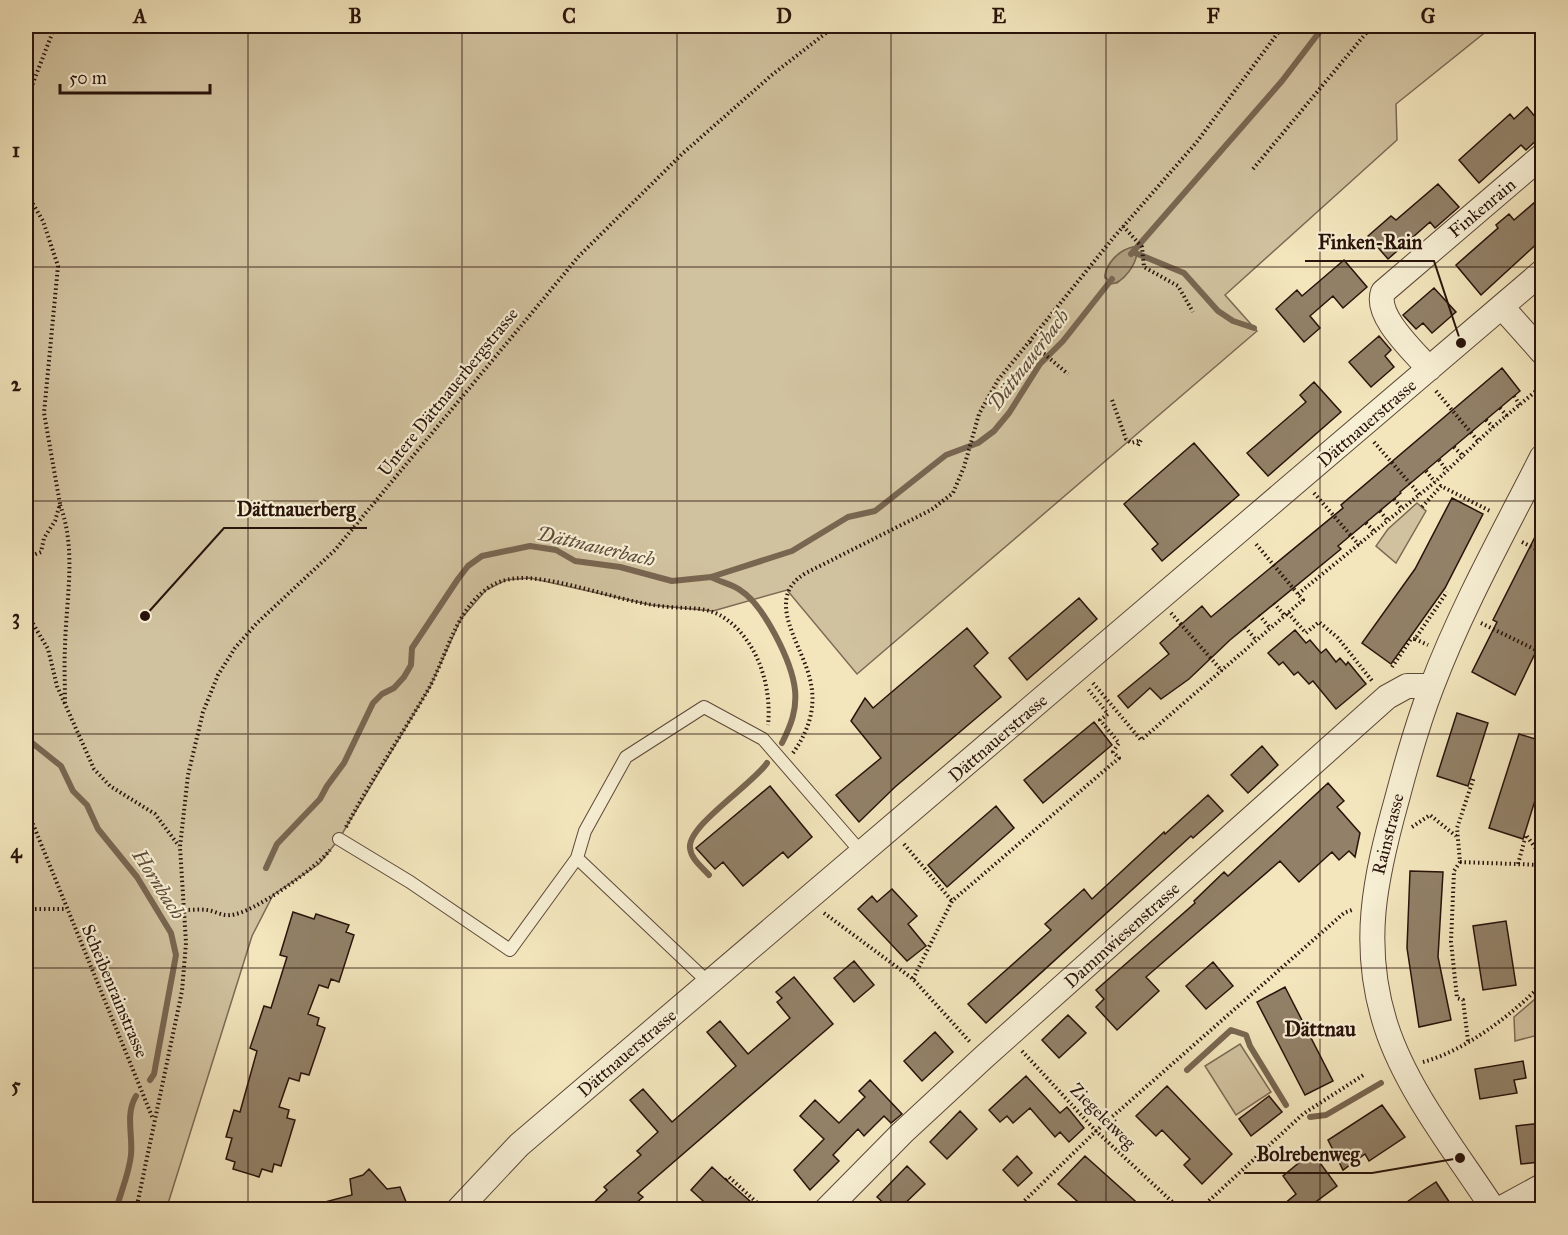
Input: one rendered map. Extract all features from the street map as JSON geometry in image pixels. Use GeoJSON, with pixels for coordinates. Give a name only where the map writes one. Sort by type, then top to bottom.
{"type":"FeatureCollection","features":[{"type":"Feature","properties":{"kind":"street","name":"Finkenrain"},"geometry":{"type":"LineString","coordinates":[[1431,378],[1385,316],[1381,303],[1383,292],[1542,156]]}},
{"type":"Feature","properties":{"kind":"street","name":"Dättnauerstrasse"},"geometry":{"type":"LineString","coordinates":[[458,1209],[519,1145],[1243,528],[1362,428],[1431,378],[1502,307],[1542,272]]}},
{"type":"Feature","properties":{"kind":"street"},"geometry":{"type":"LineString","coordinates":[[1502,307],[1542,352]]}},
{"type":"Feature","properties":{"kind":"street","name":"Rainstrasse"},"geometry":{"type":"LineString","coordinates":[[1496,1209],[1419,1095],[1396,1053],[1380,1006],[1374,968],[1373,904],[1382,852],[1432,686],[1477,586],[1542,457]]}},
{"type":"Feature","properties":{"kind":"street","name":"Dammwiesenstrasse"},"geometry":{"type":"LineString","coordinates":[[826,1209],[902,1133],[984,1058],[1388,697],[1407,686],[1432,686]]}},
{"type":"Feature","properties":{"kind":"street"},"geometry":{"type":"LineString","coordinates":[[1496,1209],[1542,1186]]}},
{"type":"Feature","properties":{"kind":"lane"},"geometry":{"type":"LineString","coordinates":[[339,839],[410,882],[510,950],[577,858],[585,831],[626,757],[704,707],[763,740],[861,852]]}},
{"type":"Feature","properties":{"kind":"lane"},"geometry":{"type":"LineString","coordinates":[[577,858],[709,982]]}},
{"type":"Feature","properties":{"kind":"path"},"geometry":{"type":"LineString","coordinates":[[26,101],[55,26]]}},
{"type":"Feature","properties":{"kind":"path","name":"Untere Dättnauerbergstrasse"},"geometry":{"type":"LineString","coordinates":[[136,1209],[154,1120],[172,1048],[182,991],[186,943],[180,848],[188,775],[197,732],[210,690],[236,648],[256,624],[335,550],[562,275],[682,154],[772,74],[835,26]]}},
{"type":"Feature","properties":{"kind":"path"},"geometry":{"type":"LineString","coordinates":[[784,763],[804,736],[812,706],[809,675],[785,609],[787,590],[799,577],[932,510],[947,499],[962,474],[983,402],[998,380],[1123,226],[1196,143],[1283,26]]}},
{"type":"Feature","properties":{"kind":"path"},"geometry":{"type":"LineString","coordinates":[[1253,169],[1372,26]]}},
{"type":"Feature","properties":{"kind":"path"},"geometry":{"type":"LineString","coordinates":[[26,192],[43,221],[57,260],[44,412],[69,548],[65,704]]}},
{"type":"Feature","properties":{"kind":"path"},"geometry":{"type":"LineString","coordinates":[[1123,226],[1142,246],[1142,266],[1178,286],[1193,312]]}},
{"type":"Feature","properties":{"kind":"path"},"geometry":{"type":"LineString","coordinates":[[1030,342],[1068,374]]}},
{"type":"Feature","properties":{"kind":"path"},"geometry":{"type":"LineString","coordinates":[[1431,378],[1479,441]]}},
{"type":"Feature","properties":{"kind":"path"},"geometry":{"type":"LineString","coordinates":[[1298,594],[1420,495],[1464,457],[1493,427],[1542,386]]}},
{"type":"Feature","properties":{"kind":"path"},"geometry":{"type":"LineString","coordinates":[[1514,396],[1520,405]]}},
{"type":"Feature","properties":{"kind":"path"},"geometry":{"type":"LineString","coordinates":[[1112,400],[1125,439],[1131,443],[1141,440],[1137,447]]}},
{"type":"Feature","properties":{"kind":"path"},"geometry":{"type":"LineString","coordinates":[[1500,408],[1507,416]]}},
{"type":"Feature","properties":{"kind":"path"},"geometry":{"type":"LineString","coordinates":[[1486,420],[1493,427]]}},
{"type":"Feature","properties":{"kind":"path"},"geometry":{"type":"LineString","coordinates":[[1362,428],[1420,495]]}},
{"type":"Feature","properties":{"kind":"path"},"geometry":{"type":"LineString","coordinates":[[1454,447],[1464,457]]}},
{"type":"Feature","properties":{"kind":"path"},"geometry":{"type":"LineString","coordinates":[[1439,460],[1448,471]]}},
{"type":"Feature","properties":{"kind":"path"},"geometry":{"type":"LineString","coordinates":[[1425,471],[1435,482]]}},
{"type":"Feature","properties":{"kind":"path"},"geometry":{"type":"LineString","coordinates":[[1302,479],[1359,545]]}},
{"type":"Feature","properties":{"kind":"path"},"geometry":{"type":"LineString","coordinates":[[1422,507],[1441,486],[1490,511],[1485,521]]}},
{"type":"Feature","properties":{"kind":"path"},"geometry":{"type":"LineString","coordinates":[[1394,499],[1402,509]]}},
{"type":"Feature","properties":{"kind":"path"},"geometry":{"type":"LineString","coordinates":[[26,558],[41,552],[44,538],[56,521],[60,504]]}},
{"type":"Feature","properties":{"kind":"path"},"geometry":{"type":"LineString","coordinates":[[1380,511],[1388,521]]}},
{"type":"Feature","properties":{"kind":"path"},"geometry":{"type":"LineString","coordinates":[[1366,522],[1375,532]]}},
{"type":"Feature","properties":{"kind":"path"},"geometry":{"type":"LineString","coordinates":[[1089,678],[1141,740],[1303,600],[1243,528]]}},
{"type":"Feature","properties":{"kind":"path"},"geometry":{"type":"LineString","coordinates":[[1532,547],[1542,552]]}},
{"type":"Feature","properties":{"kind":"path"},"geometry":{"type":"LineString","coordinates":[[1334,554],[1339,560]]}},
{"type":"Feature","properties":{"kind":"path"},"geometry":{"type":"LineString","coordinates":[[1321,566],[1325,571]]}},
{"type":"Feature","properties":{"kind":"path"},"geometry":{"type":"LineString","coordinates":[[1306,578],[1311,583]]}},
{"type":"Feature","properties":{"kind":"path"},"geometry":{"type":"LineString","coordinates":[[184,910],[206,910],[228,916],[240,912],[273,895],[319,864],[339,839],[430,687],[461,619],[486,590],[506,580],[544,581],[642,603],[706,609],[725,618],[744,637],[764,677],[770,706],[768,725],[763,740]]}},
{"type":"Feature","properties":{"kind":"path"},"geometry":{"type":"LineString","coordinates":[[1392,667],[1411,639],[1415,639],[1449,590]]}},
{"type":"Feature","properties":{"kind":"path"},"geometry":{"type":"LineString","coordinates":[[1159,600],[1222,671]]}},
{"type":"Feature","properties":{"kind":"path"},"geometry":{"type":"LineString","coordinates":[[1274,603],[1306,633],[1319,622],[1338,638],[1374,682]]}},
{"type":"Feature","properties":{"kind":"path"},"geometry":{"type":"LineString","coordinates":[[26,612],[48,649],[57,686],[89,761],[100,778],[116,791],[150,810],[180,848]]}},
{"type":"Feature","properties":{"kind":"path"},"geometry":{"type":"LineString","coordinates":[[1259,615],[1271,628]]}},
{"type":"Feature","properties":{"kind":"path"},"geometry":{"type":"LineString","coordinates":[[1483,624],[1542,653]]}},
{"type":"Feature","properties":{"kind":"path"},"geometry":{"type":"LineString","coordinates":[[1245,627],[1256,640]]}},
{"type":"Feature","properties":{"kind":"path"},"geometry":{"type":"LineString","coordinates":[[1542,679],[1538,685],[1542,702]]}},
{"type":"Feature","properties":{"kind":"path"},"geometry":{"type":"LineString","coordinates":[[913,979],[952,901],[1119,758],[1113,752],[1119,742],[1100,720],[1108,714],[1083,683]]}},
{"type":"Feature","properties":{"kind":"path"},"geometry":{"type":"LineString","coordinates":[[1468,1041],[1462,1000],[1457,998],[1451,942],[1454,871],[1460,862],[1456,837],[1474,777]]}},
{"type":"Feature","properties":{"kind":"path"},"geometry":{"type":"LineString","coordinates":[[26,807],[66,909]]}},
{"type":"Feature","properties":{"kind":"path"},"geometry":{"type":"LineString","coordinates":[[1404,835],[1419,821],[1430,816],[1456,837]]}},
{"type":"Feature","properties":{"kind":"path"},"geometry":{"type":"LineString","coordinates":[[1518,864],[1526,835],[1542,857]]}},
{"type":"Feature","properties":{"kind":"path"},"geometry":{"type":"LineString","coordinates":[[900,839],[952,901]]}},
{"type":"Feature","properties":{"kind":"path"},"geometry":{"type":"LineString","coordinates":[[1460,862],[1542,865]]}},
{"type":"Feature","properties":{"kind":"path"},"geometry":{"type":"LineString","coordinates":[[1015,1209],[1096,1131],[1344,913],[1373,904]]}},
{"type":"Feature","properties":{"kind":"path","name":"Scheibenrainstrasse"},"geometry":{"type":"LineString","coordinates":[[26,909],[66,909],[154,1120]]}},
{"type":"Feature","properties":{"kind":"path"},"geometry":{"type":"LineString","coordinates":[[818,909],[913,979],[984,1058]]}},
{"type":"Feature","properties":{"kind":"path"},"geometry":{"type":"LineString","coordinates":[[1415,1064],[1429,1060],[1468,1041],[1518,1008],[1542,984]]}},
{"type":"Feature","properties":{"kind":"path","name":"Ziegeleiweg"},"geometry":{"type":"LineString","coordinates":[[1009,1037],[1096,1131],[1181,1209]]}},
{"type":"Feature","properties":{"kind":"path"},"geometry":{"type":"LineString","coordinates":[[1199,1209],[1303,1114],[1365,1074]]}},
{"type":"Feature","properties":{"kind":"path"},"geometry":{"type":"LineString","coordinates":[[726,1180],[729,1177],[765,1209]]}},
{"type":"Feature","properties":{"kind":"shaded area"},"geometry":{"type":"Polygon","coordinates":[[[26,26],[1493,26],[1396,104],[1397,140],[1225,295],[1257,331],[857,674],[787,590],[713,611],[651,605],[530,578],[506,580],[486,590],[461,619],[430,687],[339,839],[319,864],[273,895],[252,936],[166,1210],[26,1209],[26,26]],[[1133,247],[1118,254],[1107,268],[1105,278],[1117,283],[1128,272],[1137,254],[1137,249],[1133,247]]]}},
{"type":"Feature","properties":{"kind":"shaded area"},"geometry":{"type":"Polygon","coordinates":[[[1133,247],[1137,249],[1137,255],[1129,272],[1125,277],[1110,284],[1105,276],[1111,261],[1133,247]]]}},
{"type":"Feature","properties":{"kind":"shaded area"},"geometry":{"type":"Polygon","coordinates":[[[1417,503],[1426,511],[1396,563],[1376,546],[1388,529],[1417,503]]]}},
{"type":"Feature","properties":{"kind":"shaded area"},"geometry":{"type":"Polygon","coordinates":[[[1542,993],[1542,1034],[1515,1041],[1514,1017],[1542,993]]]}},
{"type":"Feature","properties":{"kind":"shaded area"},"geometry":{"type":"Polygon","coordinates":[[[1240,1044],[1271,1092],[1236,1115],[1205,1066],[1240,1044]]]}},
{"type":"Feature","properties":{"kind":"building"},"geometry":{"type":"Polygon","coordinates":[[[1527,107],[1542,125],[1542,135],[1526,150],[1521,145],[1479,183],[1459,160],[1510,114],[1514,119],[1527,107]]]}},
{"type":"Feature","properties":{"kind":"building"},"geometry":{"type":"Polygon","coordinates":[[[1438,184],[1459,207],[1435,228],[1430,222],[1388,259],[1368,236],[1391,216],[1396,220],[1438,184]]]}},
{"type":"Feature","properties":{"kind":"building"},"geometry":{"type":"Polygon","coordinates":[[[1542,196],[1542,239],[1481,295],[1456,265],[1498,228],[1496,225],[1509,214],[1514,220],[1542,196]]]}},
{"type":"Feature","properties":{"kind":"building"},"geometry":{"type":"Polygon","coordinates":[[[1344,260],[1367,287],[1343,308],[1333,296],[1310,316],[1320,328],[1304,342],[1276,309],[1297,290],[1302,296],[1344,260]]]}},
{"type":"Feature","properties":{"kind":"building"},"geometry":{"type":"Polygon","coordinates":[[[1434,288],[1456,312],[1432,333],[1423,323],[1416,329],[1403,315],[1434,288]]]}},
{"type":"Feature","properties":{"kind":"building"},"geometry":{"type":"Polygon","coordinates":[[[1379,336],[1391,350],[1385,356],[1394,367],[1371,387],[1349,362],[1379,336]]]}},
{"type":"Feature","properties":{"kind":"building"},"geometry":{"type":"Polygon","coordinates":[[[1502,368],[1520,391],[1400,492],[1338,546],[1341,549],[1230,640],[1189,679],[1161,699],[1150,688],[1128,708],[1118,696],[1169,654],[1160,643],[1202,606],[1211,617],[1343,508],[1341,505],[1502,368]]]}},
{"type":"Feature","properties":{"kind":"building"},"geometry":{"type":"Polygon","coordinates":[[[1314,382],[1341,412],[1268,476],[1247,453],[1306,402],[1300,395],[1314,382]]]}},
{"type":"Feature","properties":{"kind":"building"},"geometry":{"type":"Polygon","coordinates":[[[1194,443],[1239,495],[1162,561],[1152,549],[1158,544],[1124,504],[1194,443]]]}},
{"type":"Feature","properties":{"kind":"building"},"geometry":{"type":"Polygon","coordinates":[[[1452,498],[1483,514],[1445,588],[1391,664],[1362,643],[1415,569],[1452,498]]]}},
{"type":"Feature","properties":{"kind":"building"},"geometry":{"type":"Polygon","coordinates":[[[1542,523],[1542,639],[1515,695],[1472,672],[1497,622],[1493,620],[1542,523]]]}},
{"type":"Feature","properties":{"kind":"building"},"geometry":{"type":"Polygon","coordinates":[[[1079,598],[1097,619],[1027,680],[1009,658],[1079,598]]]}},
{"type":"Feature","properties":{"kind":"building"},"geometry":{"type":"Polygon","coordinates":[[[967,628],[988,653],[974,666],[1001,697],[895,787],[859,822],[836,795],[881,758],[851,721],[865,698],[873,708],[967,628]]]}},
{"type":"Feature","properties":{"kind":"building"},"geometry":{"type":"Polygon","coordinates":[[[1295,630],[1306,643],[1310,640],[1321,653],[1326,649],[1336,662],[1340,658],[1346,665],[1348,662],[1366,684],[1336,709],[1313,681],[1309,684],[1298,672],[1294,675],[1283,662],[1279,665],[1268,653],[1295,630]]]}},
{"type":"Feature","properties":{"kind":"building"},"geometry":{"type":"Polygon","coordinates":[[[1457,713],[1488,723],[1468,786],[1437,776],[1457,713]]]}},
{"type":"Feature","properties":{"kind":"building"},"geometry":{"type":"Polygon","coordinates":[[[1094,722],[1112,745],[1043,803],[1024,780],[1094,722]]]}},
{"type":"Feature","properties":{"kind":"building"},"geometry":{"type":"Polygon","coordinates":[[[1519,734],[1542,741],[1542,778],[1523,839],[1489,828],[1519,734]]]}},
{"type":"Feature","properties":{"kind":"building"},"geometry":{"type":"Polygon","coordinates":[[[1262,746],[1278,765],[1248,793],[1231,775],[1262,746]]]}},
{"type":"Feature","properties":{"kind":"building"},"geometry":{"type":"Polygon","coordinates":[[[1328,783],[1344,801],[1337,807],[1360,833],[1355,857],[1349,851],[1339,860],[1332,852],[1299,882],[1280,861],[1146,977],[1159,991],[1117,1030],[1096,1007],[1104,999],[1096,990],[1195,903],[1194,901],[1224,872],[1228,876],[1328,783]]]}},
{"type":"Feature","properties":{"kind":"building"},"geometry":{"type":"Polygon","coordinates":[[[770,786],[812,837],[788,858],[783,852],[743,886],[723,862],[715,869],[696,848],[770,786]]]}},
{"type":"Feature","properties":{"kind":"building"},"geometry":{"type":"Polygon","coordinates":[[[1208,795],[1223,811],[1193,838],[1191,836],[986,1023],[968,1004],[1051,930],[1045,924],[1084,889],[1092,899],[1164,832],[1165,834],[1208,795]]]}},
{"type":"Feature","properties":{"kind":"building"},"geometry":{"type":"Polygon","coordinates":[[[996,806],[1014,828],[947,887],[928,865],[996,806]]]}},
{"type":"Feature","properties":{"kind":"building"},"geometry":{"type":"Polygon","coordinates":[[[1410,871],[1443,872],[1438,957],[1451,1020],[1419,1027],[1407,948],[1410,871]]]}},
{"type":"Feature","properties":{"kind":"building"},"geometry":{"type":"Polygon","coordinates":[[[892,889],[917,916],[908,924],[926,946],[907,961],[858,909],[872,896],[877,902],[892,889]]]}},
{"type":"Feature","properties":{"kind":"building"},"geometry":{"type":"Polygon","coordinates":[[[293,912],[314,919],[316,914],[349,925],[346,932],[354,935],[339,982],[331,979],[328,988],[319,985],[308,1014],[319,1018],[317,1025],[325,1028],[309,1075],[301,1073],[299,1081],[289,1078],[279,1107],[289,1110],[287,1118],[295,1120],[281,1166],[274,1164],[272,1172],[262,1169],[259,1177],[233,1169],[235,1162],[226,1159],[232,1138],[226,1137],[234,1110],[240,1112],[257,1051],[250,1048],[264,1006],[271,1008],[287,957],[280,955],[293,912]]]}},
{"type":"Feature","properties":{"kind":"building"},"geometry":{"type":"Polygon","coordinates":[[[1506,921],[1516,985],[1483,990],[1473,926],[1506,921]]]}},
{"type":"Feature","properties":{"kind":"building"},"geometry":{"type":"Polygon","coordinates":[[[854,961],[874,985],[854,1002],[834,978],[854,961]]]}},
{"type":"Feature","properties":{"kind":"building"},"geometry":{"type":"Polygon","coordinates":[[[1213,962],[1233,986],[1206,1009],[1186,986],[1213,962]]]}},
{"type":"Feature","properties":{"kind":"building"},"geometry":{"type":"Polygon","coordinates":[[[794,977],[833,1024],[638,1193],[643,1197],[629,1209],[587,1209],[607,1190],[604,1187],[641,1155],[637,1151],[658,1132],[630,1100],[643,1089],[672,1122],[736,1066],[707,1032],[720,1021],[748,1054],[790,1018],[777,1002],[782,998],[776,992],[794,977]]]}},
{"type":"Feature","properties":{"kind":"building"},"geometry":{"type":"Polygon","coordinates":[[[1285,987],[1333,1081],[1305,1095],[1257,1002],[1285,987]]]}},
{"type":"Feature","properties":{"kind":"building"},"geometry":{"type":"Polygon","coordinates":[[[1068,1015],[1086,1033],[1059,1058],[1042,1040],[1068,1015]]]}},
{"type":"Feature","properties":{"kind":"building"},"geometry":{"type":"Polygon","coordinates":[[[935,1032],[953,1052],[922,1081],[904,1061],[935,1032]]]}},
{"type":"Feature","properties":{"kind":"building"},"geometry":{"type":"Polygon","coordinates":[[[1523,1061],[1526,1078],[1514,1080],[1517,1093],[1480,1099],[1475,1069],[1523,1061]]]}},
{"type":"Feature","properties":{"kind":"building"},"geometry":{"type":"Polygon","coordinates":[[[1026,1076],[1060,1113],[1067,1107],[1084,1128],[1069,1142],[1060,1132],[1055,1137],[1030,1108],[1013,1123],[1007,1116],[1000,1122],[989,1110],[1026,1076]]]}},
{"type":"Feature","properties":{"kind":"building"},"geometry":{"type":"Polygon","coordinates":[[[870,1080],[902,1114],[891,1123],[884,1116],[864,1136],[858,1129],[833,1155],[839,1161],[810,1190],[794,1170],[824,1139],[800,1116],[815,1100],[839,1123],[865,1097],[859,1091],[870,1080]]]}},
{"type":"Feature","properties":{"kind":"building"},"geometry":{"type":"Polygon","coordinates":[[[1167,1086],[1232,1154],[1202,1184],[1184,1165],[1190,1159],[1162,1130],[1156,1136],[1136,1116],[1167,1086]]]}},
{"type":"Feature","properties":{"kind":"building"},"geometry":{"type":"Polygon","coordinates":[[[1269,1096],[1282,1112],[1251,1136],[1239,1119],[1269,1096]]]}},
{"type":"Feature","properties":{"kind":"building"},"geometry":{"type":"Polygon","coordinates":[[[1382,1105],[1405,1137],[1369,1161],[1365,1154],[1343,1170],[1328,1140],[1382,1105]]]}},
{"type":"Feature","properties":{"kind":"building"},"geometry":{"type":"Polygon","coordinates":[[[960,1111],[977,1129],[947,1159],[930,1142],[960,1111]]]}},
{"type":"Feature","properties":{"kind":"building"},"geometry":{"type":"Polygon","coordinates":[[[1542,1123],[1542,1152],[1538,1153],[1539,1162],[1521,1164],[1516,1126],[1542,1123]]]}},
{"type":"Feature","properties":{"kind":"building"},"geometry":{"type":"Polygon","coordinates":[[[1312,1152],[1337,1186],[1306,1209],[1278,1209],[1296,1194],[1283,1176],[1312,1152]]]}},
{"type":"Feature","properties":{"kind":"building"},"geometry":{"type":"Polygon","coordinates":[[[1017,1156],[1032,1173],[1018,1186],[1003,1170],[1017,1156]]]}},
{"type":"Feature","properties":{"kind":"building"},"geometry":{"type":"Polygon","coordinates":[[[1085,1156],[1144,1209],[1086,1209],[1058,1184],[1085,1156]]]}},
{"type":"Feature","properties":{"kind":"building"},"geometry":{"type":"Polygon","coordinates":[[[907,1166],[925,1184],[899,1209],[890,1209],[877,1197],[907,1166]]]}},
{"type":"Feature","properties":{"kind":"building"},"geometry":{"type":"Polygon","coordinates":[[[712,1167],[759,1209],[712,1209],[691,1190],[712,1167]]]}},
{"type":"Feature","properties":{"kind":"building"},"geometry":{"type":"Polygon","coordinates":[[[369,1169],[387,1189],[400,1187],[409,1209],[317,1209],[317,1204],[352,1195],[350,1179],[363,1175],[369,1169]]]}},
{"type":"Feature","properties":{"kind":"building"},"geometry":{"type":"Polygon","coordinates":[[[1436,1182],[1454,1209],[1397,1209],[1421,1192],[1436,1182]]]}},
{"type":"Feature","properties":{"kind":"waterway","name":"Dättnauerbach"},"geometry":{"type":"LineString","coordinates":[[1131,254],[1282,81],[1324,26]]}},
{"type":"Feature","properties":{"kind":"waterway"},"geometry":{"type":"LineString","coordinates":[[1133,252],[1184,273],[1218,311],[1233,321],[1254,328]]}},
{"type":"Feature","properties":{"kind":"waterway","name":"Dättnauerbach"},"geometry":{"type":"LineString","coordinates":[[266,868],[277,844],[320,799],[344,763],[373,703],[382,694],[394,688],[404,677],[411,665],[412,648],[458,579],[468,566],[482,556],[530,546],[556,550],[575,561],[620,567],[672,581],[711,577],[792,551],[848,517],[875,511],[946,455],[978,443],[994,431],[1009,413],[1040,364],[1063,341],[1112,279]]}},
{"type":"Feature","properties":{"kind":"waterway"},"geometry":{"type":"LineString","coordinates":[[711,577],[737,588],[749,597],[767,621],[783,650],[793,678],[795,704],[793,717],[782,743]]}},
{"type":"Feature","properties":{"kind":"waterway","name":"Hornbach"},"geometry":{"type":"LineString","coordinates":[[26,738],[61,766],[73,791],[87,805],[98,829],[137,877],[171,933],[176,955],[154,1074],[150,1080]]}},
{"type":"Feature","properties":{"kind":"waterway"},"geometry":{"type":"LineString","coordinates":[[709,875],[692,856],[690,848],[692,839],[709,817],[760,772],[767,763]]}},
{"type":"Feature","properties":{"kind":"waterway"},"geometry":{"type":"LineString","coordinates":[[1187,1070],[1231,1030],[1246,1035],[1250,1046],[1286,1105]]}},
{"type":"Feature","properties":{"kind":"waterway"},"geometry":{"type":"LineString","coordinates":[[1310,1117],[1326,1115],[1381,1083]]}},
{"type":"Feature","properties":{"kind":"waterway","name":"Hornbach"},"geometry":{"type":"LineString","coordinates":[[116,1210],[130,1162],[130,1117],[136,1096]]}},
{"type":"Feature","properties":{"kind":"place","name":"Finken-Rain"},"geometry":{"type":"Point","coordinates":[1461,343]}},
{"type":"Feature","properties":{"kind":"place","name":"Dättnauerberg"},"geometry":{"type":"Point","coordinates":[145,616]}},
{"type":"Feature","properties":{"kind":"place","name":"Bolrebenweg"},"geometry":{"type":"Point","coordinates":[1460,1158]}},
{"type":"Feature","properties":{"kind":"district","name":"Dättnau"},"geometry":{"type":"Point","coordinates":[1320,1029]}}]}
